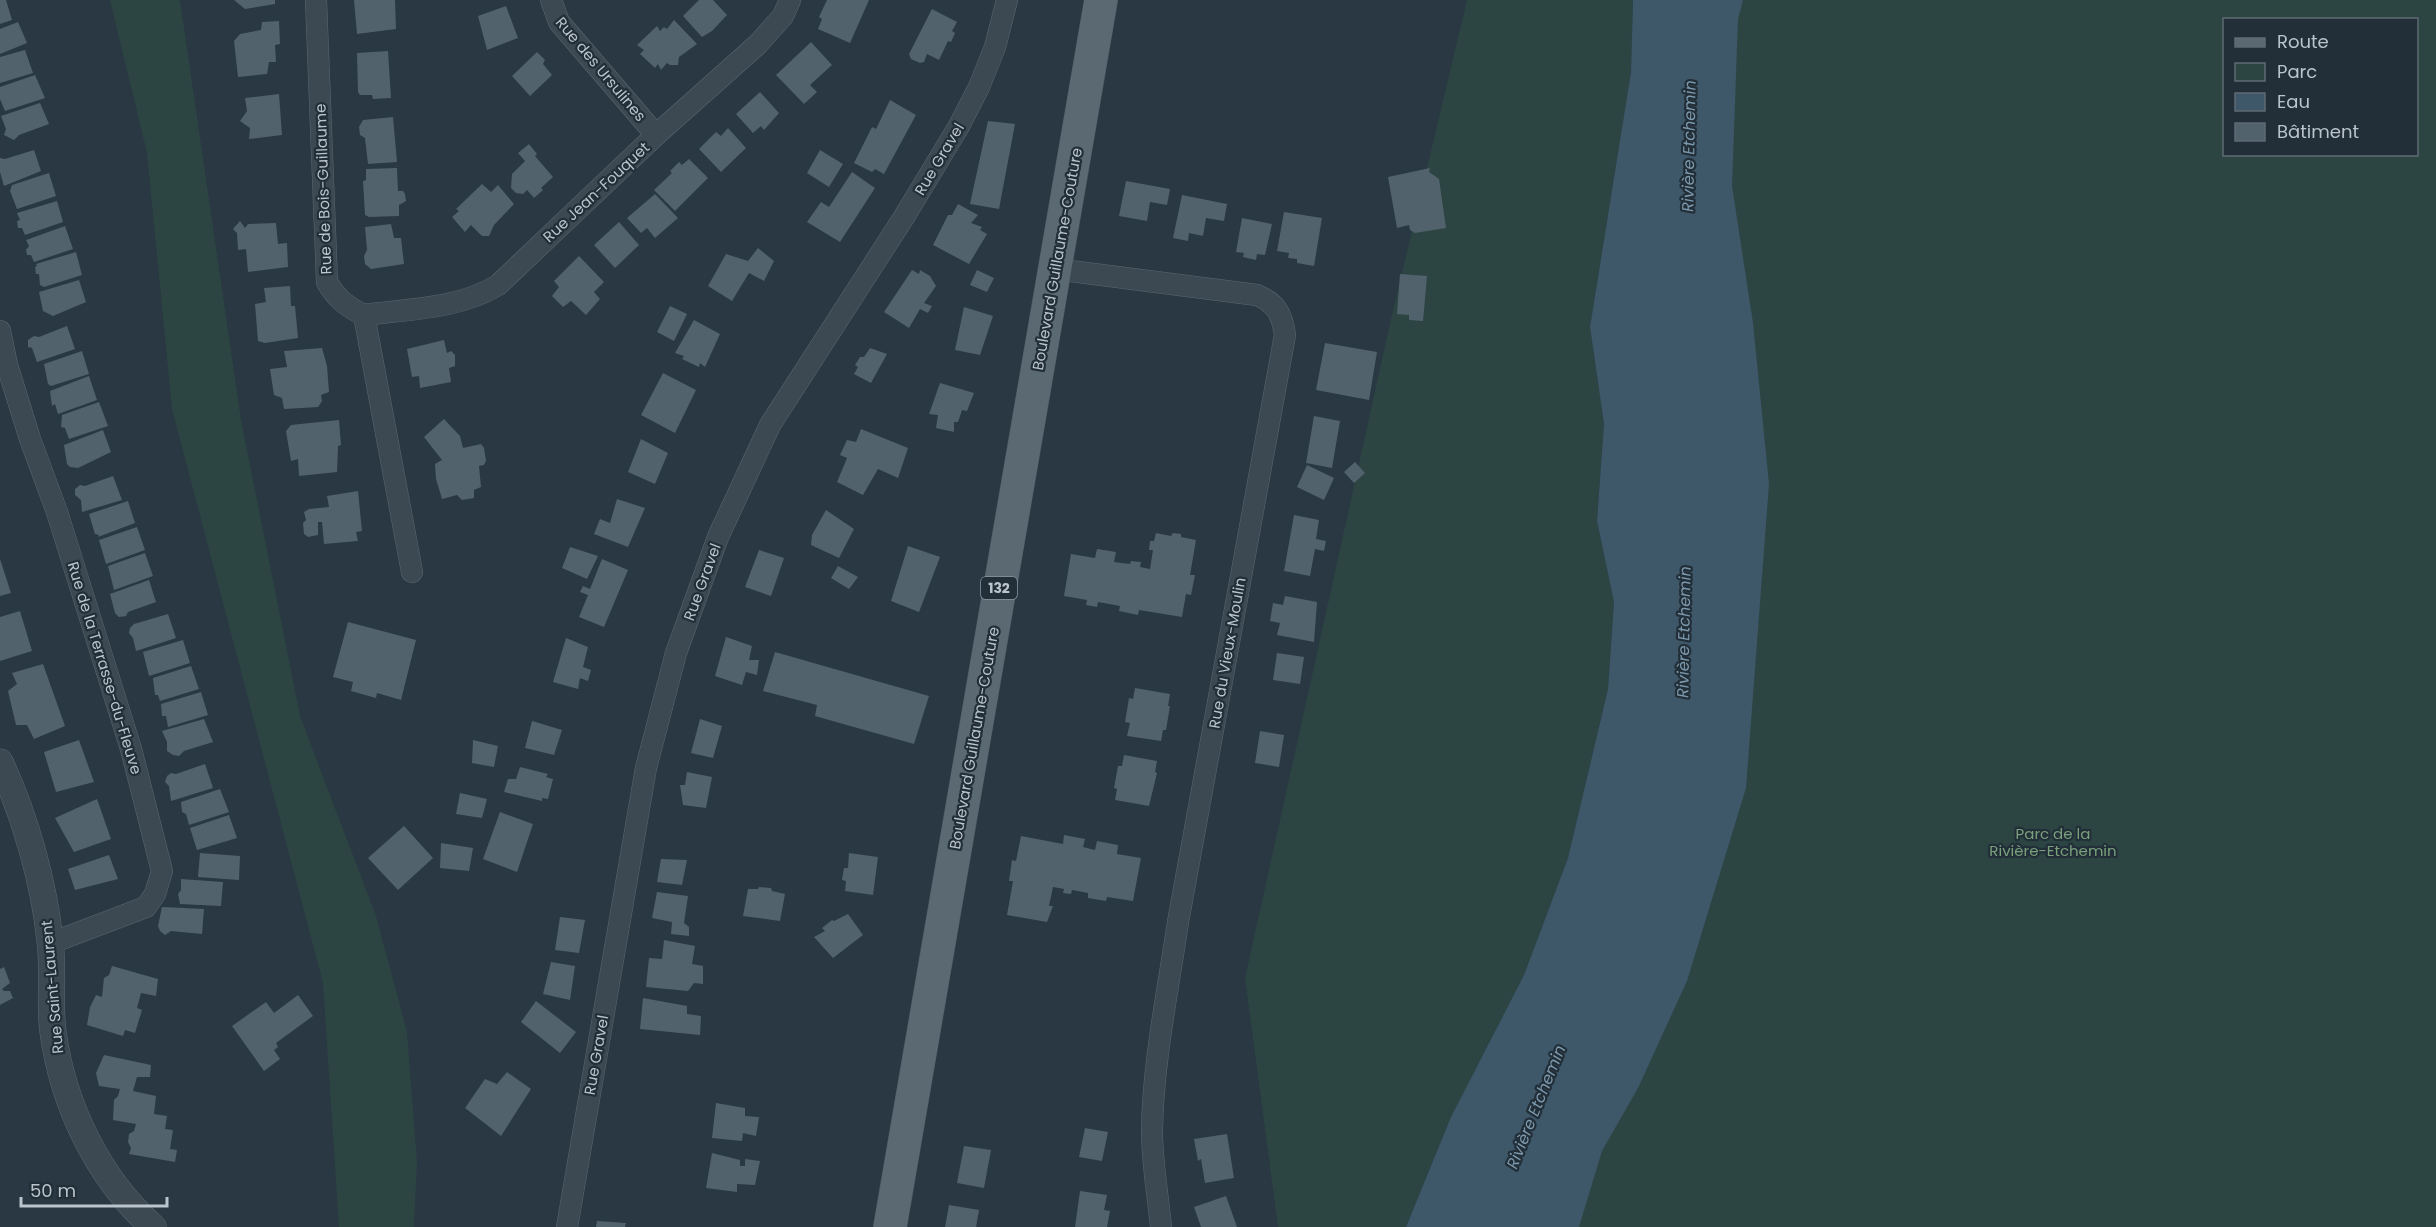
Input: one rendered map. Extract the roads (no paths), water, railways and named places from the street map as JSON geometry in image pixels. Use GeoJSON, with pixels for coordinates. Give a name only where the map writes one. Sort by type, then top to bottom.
{"type":"FeatureCollection","features":[{"type":"Feature","properties":{"kind":"main road","name":"Boulevard Guillaume-Couture"},"geometry":{"type":"LineString","coordinates":[[890,1227],[1101,0]]}},
{"type":"Feature","properties":{"kind":"street","name":"Rue de Bois-Guillaume"},"geometry":{"type":"LineString","coordinates":[[316,0],[327,282],[335,296],[350,309],[364,315]]}},
{"type":"Feature","properties":{"kind":"street","name":"Rue des Ursulines"},"geometry":{"type":"LineString","coordinates":[[551,0],[559,22],[656,135]]}},
{"type":"Feature","properties":{"kind":"street","name":"Rue Jean-Fouquet"},"geometry":{"type":"LineString","coordinates":[[364,315],[462,301],[498,285],[656,135],[758,44],[783,16],[790,0]]}},
{"type":"Feature","properties":{"kind":"street","name":"Rue Gravel"},"geometry":{"type":"LineString","coordinates":[[567,1227],[646,768],[676,654],[717,537],[770,425],[904,217],[959,126],[979,87],[995,47],[1007,0]]}},
{"type":"Feature","properties":{"kind":"street","name":"Rue du Vieux-Moulin"},"geometry":{"type":"LineString","coordinates":[[1055,269],[1257,295],[1270,301],[1277,308],[1282,316],[1285,335],[1178,922],[1164,1015],[1153,1104],[1152,1134],[1161,1227]]}},
{"type":"Feature","properties":{"kind":"street"},"geometry":{"type":"LineString","coordinates":[[364,315],[412,572]]}},
{"type":"Feature","properties":{"kind":"street","name":"Rue de la Terrasse-du-Fleuve"},"geometry":{"type":"LineString","coordinates":[[0,331],[7,365],[26,429],[57,512],[131,749],[162,871],[155,894],[146,907],[51,943]]}},
{"type":"Feature","properties":{"kind":"street","name":"Rue Saint-Laurent"},"geometry":{"type":"LineString","coordinates":[[0,762],[12,789],[31,849],[51,943],[53,1031],[60,1070],[71,1106],[101,1165],[140,1216],[153,1227]]}},
{"type":"Feature","properties":{"kind":"water","name":"Rivière Etchemin"},"geometry":{"type":"Polygon","coordinates":[[[1633,0],[1743,0],[1738,19],[1732,186],[1753,323],[1769,484],[1746,788],[1687,981],[1638,1088],[1602,1151],[1579,1227],[1406,1227],[1451,1117],[1524,975],[1568,858],[1608,689],[1614,602],[1597,521],[1604,424],[1590,327],[1631,72],[1633,0]]]}},
{"type":"Feature","properties":{"kind":"park label","name":"Parc de la Rivière-Etchemin"},"geometry":{"type":"Point","coordinates":[2053,842]}}]}
